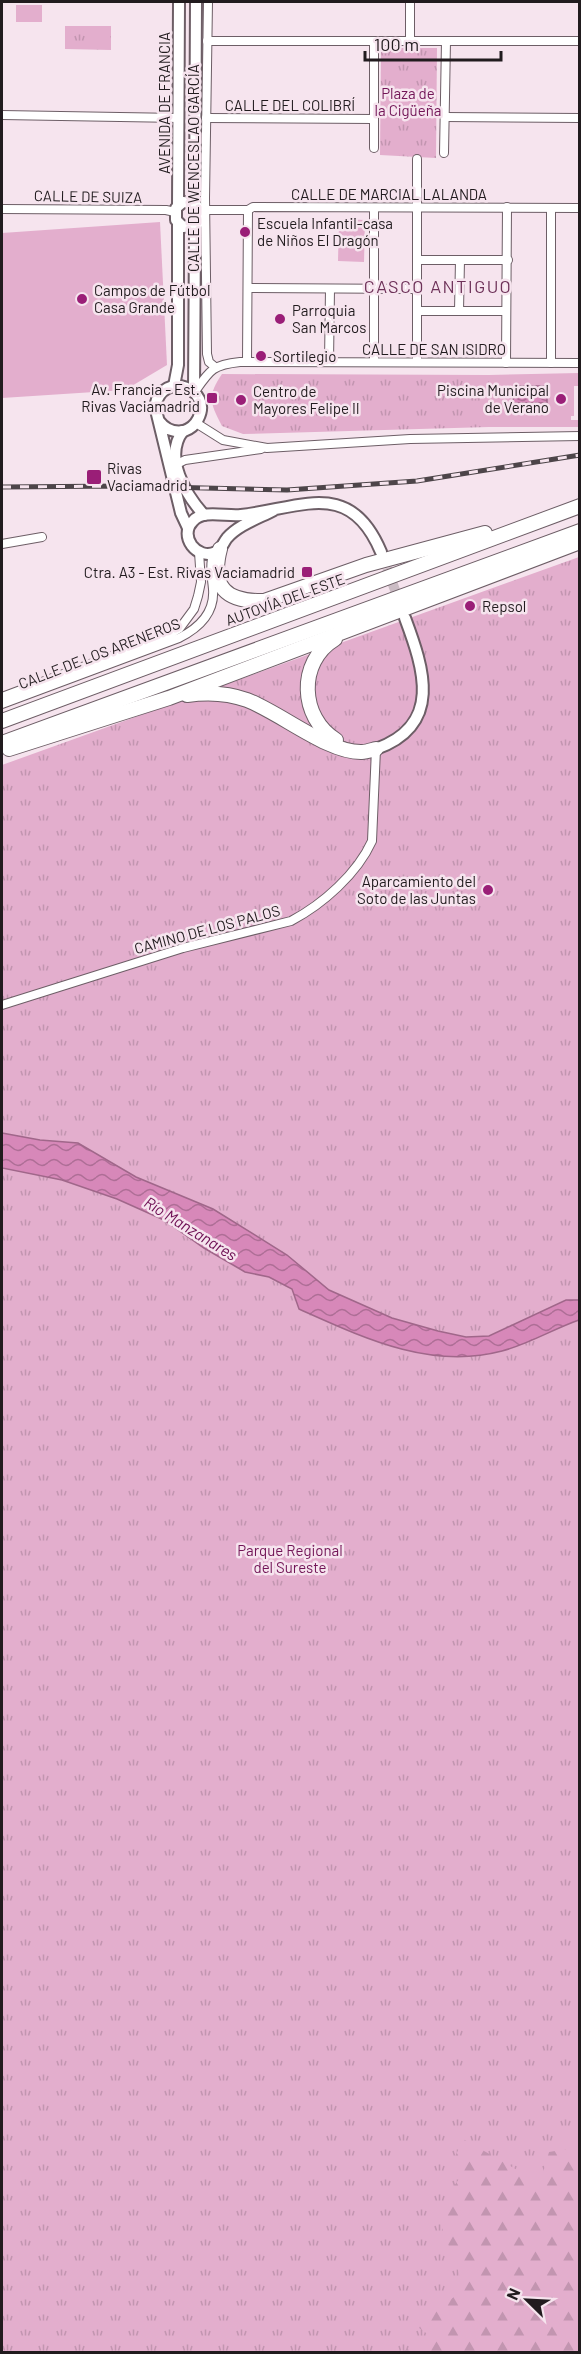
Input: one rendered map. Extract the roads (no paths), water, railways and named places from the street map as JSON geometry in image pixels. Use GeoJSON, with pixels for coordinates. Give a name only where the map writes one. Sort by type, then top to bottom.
{"type":"FeatureCollection","features":[{"type":"Feature","properties":{"kind":"highway","name":"AUTOVÍA DEL ESTE"},"geometry":{"type":"LineString","coordinates":[[2,721],[579,507]]}},
{"type":"Feature","properties":{"kind":"highway"},"geometry":{"type":"LineString","coordinates":[[220,547],[215,571],[220,586],[232,596],[252,601],[264,601],[366,565],[498,529],[519,529]]}},
{"type":"Feature","properties":{"kind":"highway"},"geometry":{"type":"LineString","coordinates":[[2,743],[579,531]]}},
{"type":"Feature","properties":{"kind":"highway"},"geometry":{"type":"LineString","coordinates":[[2,752],[169,698],[579,542]]}},
{"type":"Feature","properties":{"kind":"highway"},"geometry":{"type":"LineString","coordinates":[[355,628],[331,641],[321,650],[311,666],[307,683],[308,702],[314,717],[327,735],[343,744],[376,749]]}},
{"type":"Feature","properties":{"kind":"highway"},"geometry":{"type":"LineString","coordinates":[[169,698],[209,692],[246,700],[284,718],[328,744],[362,752],[376,749]]}},
{"type":"Feature","properties":{"kind":"street","name":"AVENIDA DE FRANCIA"},"geometry":{"type":"LineString","coordinates":[[174,386],[178,365],[178,224],[176,209],[179,2]]}},
{"type":"Feature","properties":{"kind":"street","name":"AVENIDA DE FRANCIA"},"geometry":{"type":"LineString","coordinates":[[194,392],[195,225],[200,218],[196,2]]}},
{"type":"Feature","properties":{"kind":"street","name":"CALLE DE WENCESLAO GARCÍA"},"geometry":{"type":"LineString","coordinates":[[208,2],[206,118],[200,207],[207,354],[209,362],[215,367]]}},
{"type":"Feature","properties":{"kind":"street"},"geometry":{"type":"LineString","coordinates":[[410,2],[410,41]]}},
{"type":"Feature","properties":{"kind":"street"},"geometry":{"type":"LineString","coordinates":[[207,41],[579,41]]}},
{"type":"Feature","properties":{"kind":"street"},"geometry":{"type":"LineString","coordinates":[[374,41],[374,148]]}},
{"type":"Feature","properties":{"kind":"street"},"geometry":{"type":"LineString","coordinates":[[444,153],[446,41]]}},
{"type":"Feature","properties":{"kind":"street"},"geometry":{"type":"LineString","coordinates":[[2,115],[179,117]]}},
{"type":"Feature","properties":{"kind":"street"},"geometry":{"type":"LineString","coordinates":[[445,117],[579,118]]}},
{"type":"Feature","properties":{"kind":"street","name":"CALLE DEL COLIBRÍ"},"geometry":{"type":"LineString","coordinates":[[206,118],[374,119]]}},
{"type":"Feature","properties":{"kind":"street"},"geometry":{"type":"LineString","coordinates":[[417,159],[417,362]]}},
{"type":"Feature","properties":{"kind":"street"},"geometry":{"type":"LineString","coordinates":[[176,209],[189,201],[200,207]]}},
{"type":"Feature","properties":{"kind":"street","name":"CALLE DE MARCIAL LALANDA"},"geometry":{"type":"LineString","coordinates":[[200,207],[248,210],[253,207],[579,208]]}},
{"type":"Feature","properties":{"kind":"street"},"geometry":{"type":"LineString","coordinates":[[506,363],[507,207]]}},
{"type":"Feature","properties":{"kind":"street"},"geometry":{"type":"LineString","coordinates":[[374,208],[374,362]]}},
{"type":"Feature","properties":{"kind":"street"},"geometry":{"type":"LineString","coordinates":[[551,208],[551,363]]}},
{"type":"Feature","properties":{"kind":"street","name":"CALLE DE SUIZA"},"geometry":{"type":"LineString","coordinates":[[2,209],[176,209]]}},
{"type":"Feature","properties":{"kind":"street"},"geometry":{"type":"LineString","coordinates":[[248,210],[248,362]]}},
{"type":"Feature","properties":{"kind":"street"},"geometry":{"type":"LineString","coordinates":[[178,224],[190,227],[195,225]]}},
{"type":"Feature","properties":{"kind":"street"},"geometry":{"type":"LineString","coordinates":[[417,260],[508,260]]}},
{"type":"Feature","properties":{"kind":"street"},"geometry":{"type":"LineString","coordinates":[[459,311],[460,260]]}},
{"type":"Feature","properties":{"kind":"street"},"geometry":{"type":"LineString","coordinates":[[249,288],[418,289]]}},
{"type":"Feature","properties":{"kind":"street"},"geometry":{"type":"LineString","coordinates":[[329,362],[330,289]]}},
{"type":"Feature","properties":{"kind":"street"},"geometry":{"type":"LineString","coordinates":[[418,311],[506,311]]}},
{"type":"Feature","properties":{"kind":"street","name":"CALLE DE SAN ISIDRO"},"geometry":{"type":"LineString","coordinates":[[215,367],[219,364],[248,362],[579,363]]}},
{"type":"Feature","properties":{"kind":"street"},"geometry":{"type":"LineString","coordinates":[[194,392],[215,367]]}},
{"type":"Feature","properties":{"kind":"street"},"geometry":{"type":"LineString","coordinates":[[220,547],[225,526],[188,494],[177,464],[176,444],[183,431],[196,423],[200,416],[201,405],[194,392],[184,387],[174,386],[163,391],[157,399],[155,412],[181,513],[188,528],[188,541],[199,552],[220,547],[238,530],[274,510]]}},
{"type":"Feature","properties":{"kind":"street"},"geometry":{"type":"LineString","coordinates":[[159,421],[170,430],[183,431]]}},
{"type":"Feature","properties":{"kind":"street"},"geometry":{"type":"LineString","coordinates":[[196,423],[224,440],[267,448]]}},
{"type":"Feature","properties":{"kind":"street"},"geometry":{"type":"LineString","coordinates":[[177,464],[185,460],[267,448],[410,439],[579,436]]}},
{"type":"Feature","properties":{"kind":"street"},"geometry":{"type":"LineString","coordinates":[[188,528],[195,518],[210,515],[274,510],[311,503],[339,506],[353,512],[367,524],[381,552]]}},
{"type":"Feature","properties":{"kind":"street"},"geometry":{"type":"LineString","coordinates":[[2,544],[42,537]]}},
{"type":"Feature","properties":{"kind":"street","name":"CALLE DE LOS ARENEROS"},"geometry":{"type":"LineString","coordinates":[[2,704],[196,630],[207,615],[213,600],[211,568],[220,547]]}},
{"type":"Feature","properties":{"kind":"street","name":"CALLE DE LOS ARENEROS"},"geometry":{"type":"LineString","coordinates":[[2,697],[152,641],[180,628],[194,609],[198,596],[201,582],[199,552]]}},
{"type":"Feature","properties":{"kind":"street"},"geometry":{"type":"LineString","coordinates":[[376,749],[395,741],[402,735],[413,722],[423,698],[424,674],[405,618]]}},
{"type":"Feature","properties":{"kind":"street","name":"CAMINO DE LOS PALOS"},"geometry":{"type":"LineString","coordinates":[[2,1005],[160,955],[291,921],[306,914],[339,885],[372,841],[376,749]]}},
{"type":"Feature","properties":{"kind":"water"},"geometry":{"type":"Polygon","coordinates":[[[514,386],[547,386],[547,403],[513,403],[514,386]]]}},
{"type":"Feature","properties":{"kind":"water","name":"Río Manzanares"},"geometry":{"type":"Polygon","coordinates":[[[2,1133],[40,1140],[78,1143],[136,1177],[213,1209],[287,1255],[329,1290],[392,1318],[466,1337],[489,1336],[566,1300],[579,1300],[579,1320],[512,1348],[475,1356],[449,1357],[423,1354],[373,1340],[299,1309],[292,1289],[269,1277],[245,1272],[204,1248],[164,1220],[117,1199],[62,1180],[2,1168],[2,1133]]]}},
{"type":"Feature","properties":{"kind":"tunnel"},"geometry":{"type":"LineString","coordinates":[[382,554],[400,604]]}},
{"type":"Feature","properties":{"kind":"railway"},"geometry":{"type":"LineString","coordinates":[[2,487],[122,486],[287,490],[417,481],[580,455]]}},
{"type":"Feature","properties":{"kind":"place","name":"Escuela Infantil-casa de Niños El Dragón"},"geometry":{"type":"Point","coordinates":[245,232]}},
{"type":"Feature","properties":{"kind":"place","name":"Campos de Fútbol Casa Grande"},"geometry":{"type":"Point","coordinates":[82,299]}},
{"type":"Feature","properties":{"kind":"place","name":"Parroquia San Marcos"},"geometry":{"type":"Point","coordinates":[280,319]}},
{"type":"Feature","properties":{"kind":"place","name":"Sortilegio"},"geometry":{"type":"Point","coordinates":[261,356]}},
{"type":"Feature","properties":{"kind":"place","name":"Av. Francia - Est. Rivas Vaciamadrid"},"geometry":{"type":"Point","coordinates":[212,398]}},
{"type":"Feature","properties":{"kind":"place","name":"Piscina Municipal de Verano"},"geometry":{"type":"Point","coordinates":[561,399]}},
{"type":"Feature","properties":{"kind":"place","name":"Centro de Mayores Felipe II"},"geometry":{"type":"Point","coordinates":[241,400]}},
{"type":"Feature","properties":{"kind":"place","name":"Rivas Vaciamadrid"},"geometry":{"type":"Point","coordinates":[94,477]}},
{"type":"Feature","properties":{"kind":"place","name":"Ctra. A3 - Est. Rivas Vaciamadrid"},"geometry":{"type":"Point","coordinates":[307,572]}},
{"type":"Feature","properties":{"kind":"place","name":"Repsol"},"geometry":{"type":"Point","coordinates":[470,606]}},
{"type":"Feature","properties":{"kind":"place","name":"Aparcamiento del Soto de las Juntas"},"geometry":{"type":"Point","coordinates":[488,890]}},
{"type":"Feature","properties":{"kind":"district","name":"CASCO ANTIGUO"},"geometry":{"type":"Point","coordinates":[438,286]}},
{"type":"Feature","properties":{"kind":"park label","name":"Plaza de la Cigüeña"},"geometry":{"type":"Point","coordinates":[408,102]}},
{"type":"Feature","properties":{"kind":"park label","name":"Parque Regional del Sureste"},"geometry":{"type":"Point","coordinates":[290,1558]}}]}
